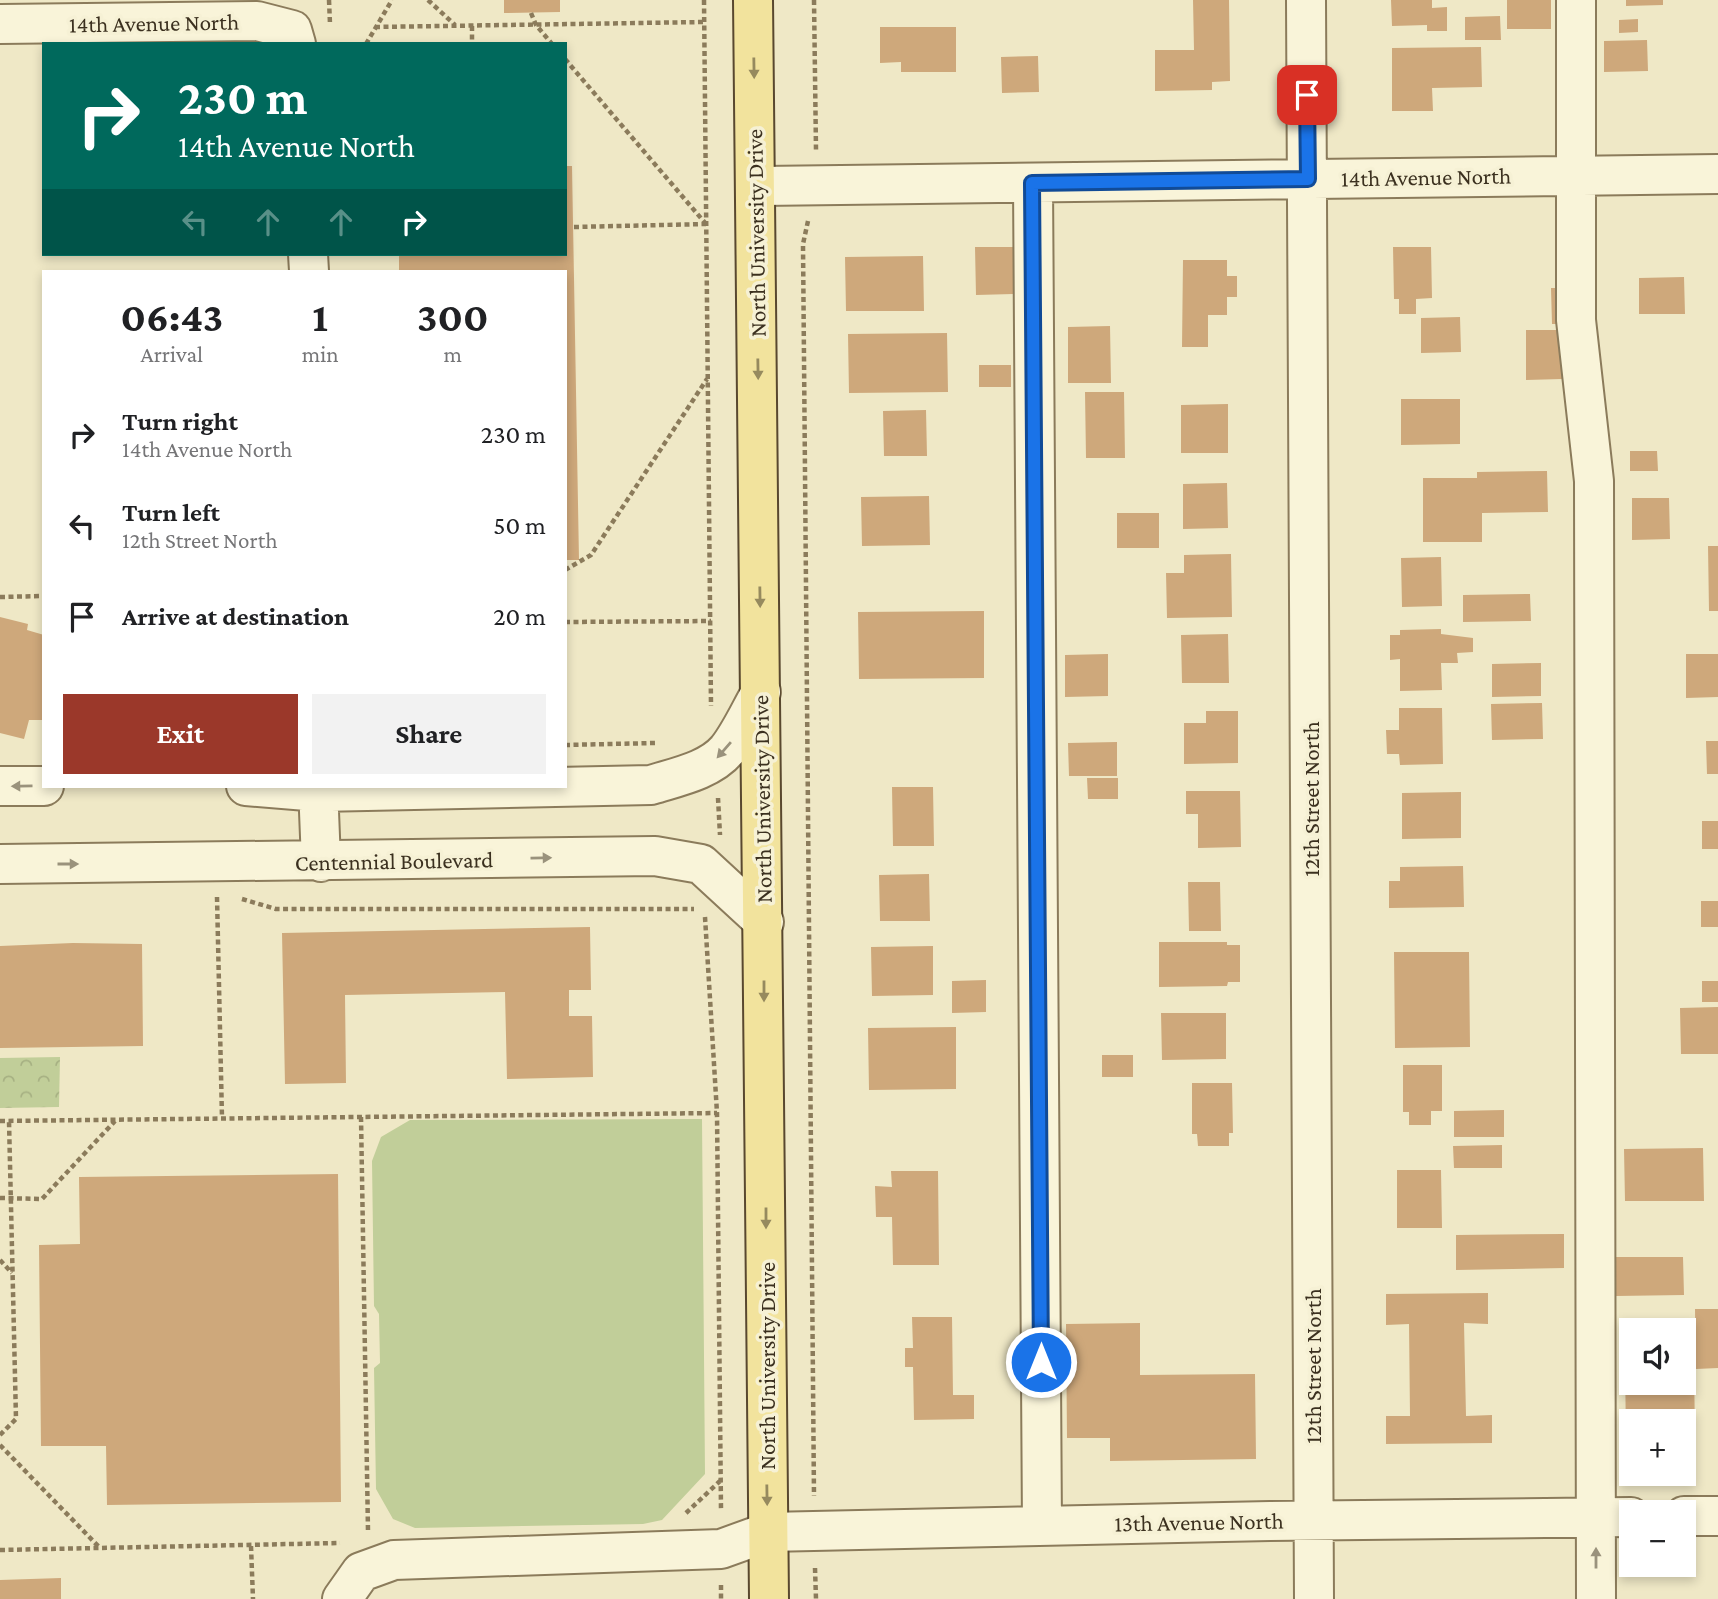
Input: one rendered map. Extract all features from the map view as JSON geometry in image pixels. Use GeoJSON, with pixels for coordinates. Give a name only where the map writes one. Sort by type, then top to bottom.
{"type":"FeatureCollection","features":[{"type":"Feature","properties":{"kind":"main road","name":"North University Drive"},"geometry":{"type":"LineString","coordinates":[[753,0],[769,1599]]}},
{"type":"Feature","properties":{"kind":"street","name":"12th Street North"},"geometry":{"type":"LineString","coordinates":[[1306,0],[1314,1599]]}},
{"type":"Feature","properties":{"kind":"street"},"geometry":{"type":"LineString","coordinates":[[1576,0],[1576,320],[1594,481],[1613,1517],[1596,1599]]}},
{"type":"Feature","properties":{"kind":"street","name":"14th Avenue North"},"geometry":{"type":"LineString","coordinates":[[0,24],[103,12],[294,25]]}},
{"type":"Feature","properties":{"kind":"street","name":"14th Avenue North"},"geometry":{"type":"LineString","coordinates":[[756,187],[1718,174]]}},
{"type":"Feature","properties":{"kind":"street"},"geometry":{"type":"LineString","coordinates":[[1032,183],[1042,1526]]}},
{"type":"Feature","properties":{"kind":"street"},"geometry":{"type":"LineString","coordinates":[[567,786],[651,785],[697,770],[726,750],[761,692]]}},
{"type":"Feature","properties":{"kind":"street"},"geometry":{"type":"LineString","coordinates":[[0,786],[42,786]]}},
{"type":"Feature","properties":{"kind":"street"},"geometry":{"type":"LineString","coordinates":[[294,788],[401,788]]}},
{"type":"Feature","properties":{"kind":"street"},"geometry":{"type":"LineString","coordinates":[[318,789],[321,862]]}},
{"type":"Feature","properties":{"kind":"street","name":"Centennial Boulevard"},"geometry":{"type":"LineString","coordinates":[[0,864],[655,856],[701,864],[764,922]]}},
{"type":"Feature","properties":{"kind":"street"},"geometry":{"type":"LineString","coordinates":[[1696,1516],[1718,1516]]}},
{"type":"Feature","properties":{"kind":"street","name":"13th Avenue North"},"geometry":{"type":"LineString","coordinates":[[342,1599],[361,1572],[394,1560],[721,1549],[768,1532],[1313,1520],[1613,1517]]}},
{"type":"Feature","properties":{"kind":"path"},"geometry":{"type":"LineString","coordinates":[[367,42],[392,0]]}},
{"type":"Feature","properties":{"kind":"path"},"geometry":{"type":"LineString","coordinates":[[428,0],[456,26]]}},
{"type":"Feature","properties":{"kind":"path"},"geometry":{"type":"LineString","coordinates":[[814,0],[815,186],[803,244],[816,1599]]}},
{"type":"Feature","properties":{"kind":"path"},"geometry":{"type":"LineString","coordinates":[[531,13],[536,25],[550,42]]}},
{"type":"Feature","properties":{"kind":"path"},"geometry":{"type":"LineString","coordinates":[[375,27],[704,22]]}},
{"type":"Feature","properties":{"kind":"path"},"geometry":{"type":"LineString","coordinates":[[472,26],[472,42]]}},
{"type":"Feature","properties":{"kind":"path"},"geometry":{"type":"LineString","coordinates":[[567,61],[706,225],[574,227]]}},
{"type":"Feature","properties":{"kind":"path"},"geometry":{"type":"LineString","coordinates":[[567,568],[591,555],[708,378]]}},
{"type":"Feature","properties":{"kind":"path"},"geometry":{"type":"LineString","coordinates":[[0,597],[42,596]]}},
{"type":"Feature","properties":{"kind":"path"},"geometry":{"type":"LineString","coordinates":[[567,622],[711,621]]}},
{"type":"Feature","properties":{"kind":"path"},"geometry":{"type":"LineString","coordinates":[[567,745],[659,743]]}},
{"type":"Feature","properties":{"kind":"path"},"geometry":{"type":"LineString","coordinates":[[204,897],[224,896]]}},
{"type":"Feature","properties":{"kind":"path"},"geometry":{"type":"LineString","coordinates":[[231,896],[276,909],[704,909]]}},
{"type":"Feature","properties":{"kind":"path"},"geometry":{"type":"LineString","coordinates":[[217,897],[222,1118]]}},
{"type":"Feature","properties":{"kind":"path"},"geometry":{"type":"LineString","coordinates":[[0,1121],[717,1113]]}},
{"type":"Feature","properties":{"kind":"path"},"geometry":{"type":"LineString","coordinates":[[361,1117],[368,1542]]}},
{"type":"Feature","properties":{"kind":"path"},"geometry":{"type":"LineString","coordinates":[[0,1198],[10,1196],[42,1199],[117,1120]]}},
{"type":"Feature","properties":{"kind":"path"},"geometry":{"type":"LineString","coordinates":[[0,1435],[16,1419],[9,1121]]}},
{"type":"Feature","properties":{"kind":"path"},"geometry":{"type":"LineString","coordinates":[[0,1260],[12,1274]]}},
{"type":"Feature","properties":{"kind":"path"},"geometry":{"type":"LineString","coordinates":[[0,1445],[101,1549]]}},
{"type":"Feature","properties":{"kind":"path"},"geometry":{"type":"LineString","coordinates":[[251,1546],[253,1599]]}},
{"type":"Feature","properties":{"kind":"green space"},"geometry":{"type":"Polygon","coordinates":[[[60,1057],[59,1107],[0,1108],[0,1058],[60,1057]]]}},
{"type":"Feature","properties":{"kind":"green space"},"geometry":{"type":"Polygon","coordinates":[[[702,1119],[705,1474],[662,1520],[643,1524],[415,1528],[393,1519],[376,1489],[374,1368],[380,1363],[379,1314],[374,1306],[372,1161],[381,1137],[410,1120],[702,1119]]]}},
{"type":"Feature","properties":{"kind":"building"},"geometry":{"type":"Polygon","coordinates":[[[504,0],[560,0],[560,12],[504,13],[504,0]]]}},
{"type":"Feature","properties":{"kind":"building"},"geometry":{"type":"Polygon","coordinates":[[[1193,0],[1229,0],[1230,81],[1212,82],[1212,90],[1155,91],[1155,50],[1194,50],[1193,0]]]}},
{"type":"Feature","properties":{"kind":"building"},"geometry":{"type":"Polygon","coordinates":[[[1391,0],[1432,0],[1432,8],[1447,7],[1447,31],[1427,31],[1427,25],[1392,26],[1391,0]]]}},
{"type":"Feature","properties":{"kind":"building"},"geometry":{"type":"Polygon","coordinates":[[[1507,0],[1551,0],[1551,29],[1507,29],[1507,0]]]}},
{"type":"Feature","properties":{"kind":"building"},"geometry":{"type":"Polygon","coordinates":[[[1626,0],[1663,0],[1663,5],[1626,6],[1626,0]]]}},
{"type":"Feature","properties":{"kind":"building"},"geometry":{"type":"Polygon","coordinates":[[[1500,16],[1501,40],[1465,40],[1465,17],[1500,16]]]}},
{"type":"Feature","properties":{"kind":"building"},"geometry":{"type":"Polygon","coordinates":[[[1638,19],[1638,32],[1619,33],[1619,20],[1638,19]]]}},
{"type":"Feature","properties":{"kind":"building"},"geometry":{"type":"Polygon","coordinates":[[[880,27],[956,27],[956,72],[901,72],[901,62],[880,63],[880,27]]]}},
{"type":"Feature","properties":{"kind":"building"},"geometry":{"type":"Polygon","coordinates":[[[1647,40],[1648,71],[1604,72],[1604,41],[1647,40]]]}},
{"type":"Feature","properties":{"kind":"building"},"geometry":{"type":"Polygon","coordinates":[[[1481,47],[1482,87],[1432,88],[1433,111],[1392,111],[1392,48],[1481,47]]]}},
{"type":"Feature","properties":{"kind":"building"},"geometry":{"type":"Polygon","coordinates":[[[1038,56],[1039,92],[1002,93],[1001,57],[1038,56]]]}},
{"type":"Feature","properties":{"kind":"building"},"geometry":{"type":"Polygon","coordinates":[[[567,166],[572,166],[579,560],[567,560],[567,270],[399,270],[399,256],[567,256],[567,166]]]}},
{"type":"Feature","properties":{"kind":"building"},"geometry":{"type":"Polygon","coordinates":[[[975,247],[1013,247],[1013,294],[976,295],[975,247]]]}},
{"type":"Feature","properties":{"kind":"building"},"geometry":{"type":"Polygon","coordinates":[[[1393,247],[1431,247],[1432,298],[1416,299],[1416,314],[1399,314],[1399,299],[1394,299],[1393,247]]]}},
{"type":"Feature","properties":{"kind":"building"},"geometry":{"type":"Polygon","coordinates":[[[923,256],[924,311],[846,311],[845,257],[923,256]]]}},
{"type":"Feature","properties":{"kind":"building"},"geometry":{"type":"Polygon","coordinates":[[[1183,260],[1227,260],[1227,276],[1237,276],[1237,297],[1227,297],[1227,315],[1208,315],[1208,347],[1182,347],[1183,260]]]}},
{"type":"Feature","properties":{"kind":"building"},"geometry":{"type":"Polygon","coordinates":[[[1684,277],[1685,314],[1639,314],[1639,278],[1684,277]]]}},
{"type":"Feature","properties":{"kind":"building"},"geometry":{"type":"Polygon","coordinates":[[[1551,288],[1571,288],[1572,324],[1552,324],[1551,288]]]}},
{"type":"Feature","properties":{"kind":"building"},"geometry":{"type":"Polygon","coordinates":[[[1460,317],[1461,352],[1421,353],[1421,318],[1460,317]]]}},
{"type":"Feature","properties":{"kind":"building"},"geometry":{"type":"Polygon","coordinates":[[[1110,326],[1111,383],[1068,383],[1068,327],[1110,326]]]}},
{"type":"Feature","properties":{"kind":"building"},"geometry":{"type":"Polygon","coordinates":[[[1526,330],[1562,330],[1562,379],[1526,380],[1526,330]]]}},
{"type":"Feature","properties":{"kind":"building"},"geometry":{"type":"Polygon","coordinates":[[[947,333],[948,392],[849,393],[848,334],[947,333]]]}},
{"type":"Feature","properties":{"kind":"building"},"geometry":{"type":"Polygon","coordinates":[[[979,365],[1011,365],[1011,387],[979,387],[979,365]]]}},
{"type":"Feature","properties":{"kind":"building"},"geometry":{"type":"Polygon","coordinates":[[[1085,392],[1124,392],[1125,458],[1086,458],[1085,392]]]}},
{"type":"Feature","properties":{"kind":"building"},"geometry":{"type":"Polygon","coordinates":[[[1401,399],[1460,399],[1460,444],[1401,445],[1401,399]]]}},
{"type":"Feature","properties":{"kind":"building"},"geometry":{"type":"Polygon","coordinates":[[[1228,404],[1228,453],[1181,453],[1181,405],[1228,404]]]}},
{"type":"Feature","properties":{"kind":"building"},"geometry":{"type":"Polygon","coordinates":[[[926,410],[927,456],[884,456],[883,411],[926,410]]]}},
{"type":"Feature","properties":{"kind":"building"},"geometry":{"type":"Polygon","coordinates":[[[1630,451],[1657,451],[1658,471],[1630,471],[1630,451]]]}},
{"type":"Feature","properties":{"kind":"building"},"geometry":{"type":"Polygon","coordinates":[[[1547,471],[1548,512],[1482,513],[1482,542],[1423,542],[1423,478],[1477,478],[1477,472],[1547,471]]]}},
{"type":"Feature","properties":{"kind":"building"},"geometry":{"type":"Polygon","coordinates":[[[1227,483],[1228,528],[1183,529],[1183,484],[1227,483]]]}},
{"type":"Feature","properties":{"kind":"building"},"geometry":{"type":"Polygon","coordinates":[[[929,496],[930,545],[862,546],[861,497],[929,496]]]}},
{"type":"Feature","properties":{"kind":"building"},"geometry":{"type":"Polygon","coordinates":[[[1632,498],[1669,498],[1670,539],[1632,540],[1632,498]]]}},
{"type":"Feature","properties":{"kind":"building"},"geometry":{"type":"Polygon","coordinates":[[[1117,513],[1159,513],[1159,548],[1117,548],[1117,513]]]}},
{"type":"Feature","properties":{"kind":"building"},"geometry":{"type":"Polygon","coordinates":[[[1708,546],[1718,546],[1718,611],[1709,611],[1708,546]]]}},
{"type":"Feature","properties":{"kind":"building"},"geometry":{"type":"Polygon","coordinates":[[[1231,554],[1232,617],[1167,618],[1166,573],[1184,573],[1184,555],[1231,554]]]}},
{"type":"Feature","properties":{"kind":"building"},"geometry":{"type":"Polygon","coordinates":[[[1441,557],[1442,606],[1402,607],[1401,558],[1441,557]]]}},
{"type":"Feature","properties":{"kind":"building"},"geometry":{"type":"Polygon","coordinates":[[[1530,594],[1531,621],[1463,622],[1463,595],[1530,594]]]}},
{"type":"Feature","properties":{"kind":"building"},"geometry":{"type":"Polygon","coordinates":[[[984,611],[984,678],[859,679],[858,612],[984,611]]]}},
{"type":"Feature","properties":{"kind":"building"},"geometry":{"type":"Polygon","coordinates":[[[0,617],[28,624],[27,630],[42,634],[42,720],[29,720],[24,739],[0,733],[0,617]]]}},
{"type":"Feature","properties":{"kind":"building"},"geometry":{"type":"Polygon","coordinates":[[[1441,629],[1441,634],[1473,638],[1473,652],[1457,653],[1458,663],[1441,663],[1442,690],[1400,691],[1400,659],[1390,660],[1390,635],[1400,635],[1400,630],[1441,629]]]}},
{"type":"Feature","properties":{"kind":"building"},"geometry":{"type":"Polygon","coordinates":[[[1228,634],[1229,683],[1182,683],[1181,635],[1228,634]]]}},
{"type":"Feature","properties":{"kind":"building"},"geometry":{"type":"Polygon","coordinates":[[[1108,654],[1108,696],[1065,697],[1065,655],[1108,654]]]}},
{"type":"Feature","properties":{"kind":"building"},"geometry":{"type":"Polygon","coordinates":[[[1686,654],[1718,654],[1718,697],[1686,698],[1686,654]]]}},
{"type":"Feature","properties":{"kind":"building"},"geometry":{"type":"Polygon","coordinates":[[[1541,663],[1541,696],[1492,697],[1492,664],[1541,663]]]}},
{"type":"Feature","properties":{"kind":"building"},"geometry":{"type":"Polygon","coordinates":[[[1542,703],[1543,739],[1492,740],[1491,704],[1542,703]]]}},
{"type":"Feature","properties":{"kind":"building"},"geometry":{"type":"Polygon","coordinates":[[[1399,708],[1442,708],[1443,764],[1400,765],[1399,754],[1387,754],[1386,730],[1399,730],[1399,708]]]}},
{"type":"Feature","properties":{"kind":"building"},"geometry":{"type":"Polygon","coordinates":[[[1206,711],[1238,711],[1238,763],[1184,764],[1184,723],[1206,723],[1206,711]]]}},
{"type":"Feature","properties":{"kind":"building"},"geometry":{"type":"Polygon","coordinates":[[[1706,741],[1718,741],[1718,774],[1707,774],[1706,741]]]}},
{"type":"Feature","properties":{"kind":"building"},"geometry":{"type":"Polygon","coordinates":[[[1117,742],[1117,776],[1069,776],[1068,743],[1117,742]]]}},
{"type":"Feature","properties":{"kind":"building"},"geometry":{"type":"Polygon","coordinates":[[[1087,778],[1118,778],[1118,799],[1088,799],[1087,778]]]}},
{"type":"Feature","properties":{"kind":"building"},"geometry":{"type":"Polygon","coordinates":[[[892,787],[933,787],[934,846],[893,846],[892,787]]]}},
{"type":"Feature","properties":{"kind":"building"},"geometry":{"type":"Polygon","coordinates":[[[1186,791],[1240,791],[1241,847],[1198,848],[1198,814],[1186,814],[1186,791]]]}},
{"type":"Feature","properties":{"kind":"building"},"geometry":{"type":"Polygon","coordinates":[[[1461,792],[1461,838],[1402,839],[1402,793],[1461,792]]]}},
{"type":"Feature","properties":{"kind":"building"},"geometry":{"type":"Polygon","coordinates":[[[1702,821],[1718,821],[1718,849],[1702,849],[1702,821]]]}},
{"type":"Feature","properties":{"kind":"building"},"geometry":{"type":"Polygon","coordinates":[[[1463,866],[1464,907],[1389,908],[1389,881],[1400,881],[1400,867],[1463,866]]]}},
{"type":"Feature","properties":{"kind":"building"},"geometry":{"type":"Polygon","coordinates":[[[929,874],[930,921],[880,921],[879,875],[929,874]]]}},
{"type":"Feature","properties":{"kind":"building"},"geometry":{"type":"Polygon","coordinates":[[[1188,882],[1220,882],[1221,931],[1189,931],[1188,882]]]}},
{"type":"Feature","properties":{"kind":"building"},"geometry":{"type":"Polygon","coordinates":[[[1701,901],[1718,901],[1718,927],[1701,927],[1701,901]]]}},
{"type":"Feature","properties":{"kind":"building"},"geometry":{"type":"Polygon","coordinates":[[[590,927],[591,990],[569,990],[569,1016],[592,1016],[593,1077],[507,1079],[505,992],[345,995],[346,1083],[285,1084],[282,933],[590,927]]]}},
{"type":"Feature","properties":{"kind":"building"},"geometry":{"type":"Polygon","coordinates":[[[1159,942],[1227,942],[1227,945],[1240,945],[1240,982],[1228,982],[1227,986],[1159,987],[1159,942]]]}},
{"type":"Feature","properties":{"kind":"building"},"geometry":{"type":"Polygon","coordinates":[[[142,944],[143,1046],[0,1048],[0,946],[142,944]]]}},
{"type":"Feature","properties":{"kind":"building"},"geometry":{"type":"Polygon","coordinates":[[[933,946],[933,995],[872,996],[871,947],[933,946]]]}},
{"type":"Feature","properties":{"kind":"building"},"geometry":{"type":"Polygon","coordinates":[[[1394,952],[1469,952],[1470,1047],[1395,1048],[1394,952]]]}},
{"type":"Feature","properties":{"kind":"building"},"geometry":{"type":"Polygon","coordinates":[[[986,980],[986,1012],[952,1013],[952,981],[986,980]]]}},
{"type":"Feature","properties":{"kind":"building"},"geometry":{"type":"Polygon","coordinates":[[[1702,981],[1718,981],[1718,1002],[1702,1002],[1702,981]]]}},
{"type":"Feature","properties":{"kind":"building"},"geometry":{"type":"Polygon","coordinates":[[[1718,1007],[1718,1054],[1681,1054],[1680,1008],[1718,1007]]]}},
{"type":"Feature","properties":{"kind":"building"},"geometry":{"type":"Polygon","coordinates":[[[1161,1013],[1226,1013],[1226,1059],[1162,1060],[1161,1013]]]}},
{"type":"Feature","properties":{"kind":"building"},"geometry":{"type":"Polygon","coordinates":[[[956,1027],[956,1089],[869,1090],[868,1028],[956,1027]]]}},
{"type":"Feature","properties":{"kind":"building"},"geometry":{"type":"Polygon","coordinates":[[[1102,1055],[1133,1055],[1133,1077],[1102,1077],[1102,1055]]]}},
{"type":"Feature","properties":{"kind":"building"},"geometry":{"type":"Polygon","coordinates":[[[1403,1065],[1442,1065],[1442,1111],[1431,1111],[1431,1125],[1409,1125],[1409,1112],[1403,1112],[1403,1065]]]}},
{"type":"Feature","properties":{"kind":"building"},"geometry":{"type":"Polygon","coordinates":[[[1192,1083],[1232,1083],[1233,1133],[1229,1133],[1229,1146],[1198,1146],[1197,1134],[1192,1134],[1192,1083]]]}},
{"type":"Feature","properties":{"kind":"building"},"geometry":{"type":"Polygon","coordinates":[[[1504,1110],[1504,1137],[1454,1137],[1454,1111],[1504,1110]]]}},
{"type":"Feature","properties":{"kind":"building"},"geometry":{"type":"Polygon","coordinates":[[[1502,1145],[1502,1168],[1454,1168],[1453,1146],[1502,1145]]]}},
{"type":"Feature","properties":{"kind":"building"},"geometry":{"type":"Polygon","coordinates":[[[1703,1148],[1704,1201],[1625,1201],[1624,1149],[1703,1148]]]}},
{"type":"Feature","properties":{"kind":"building"},"geometry":{"type":"Polygon","coordinates":[[[1397,1170],[1441,1170],[1442,1228],[1397,1228],[1397,1170]]]}},
{"type":"Feature","properties":{"kind":"building"},"geometry":{"type":"Polygon","coordinates":[[[891,1171],[938,1171],[939,1265],[893,1265],[892,1217],[876,1217],[875,1186],[892,1187],[891,1171]]]}},
{"type":"Feature","properties":{"kind":"building"},"geometry":{"type":"Polygon","coordinates":[[[338,1174],[341,1502],[107,1505],[106,1446],[41,1446],[39,1245],[80,1244],[79,1177],[338,1174]]]}},
{"type":"Feature","properties":{"kind":"building"},"geometry":{"type":"Polygon","coordinates":[[[1564,1234],[1564,1268],[1456,1270],[1456,1235],[1564,1234]]]}},
{"type":"Feature","properties":{"kind":"building"},"geometry":{"type":"Polygon","coordinates":[[[1616,1257],[1683,1257],[1684,1295],[1616,1296],[1616,1257]]]}},
{"type":"Feature","properties":{"kind":"building"},"geometry":{"type":"Polygon","coordinates":[[[1488,1293],[1488,1324],[1464,1323],[1466,1416],[1492,1415],[1492,1443],[1386,1444],[1386,1416],[1410,1416],[1409,1324],[1386,1325],[1386,1294],[1488,1293]]]}},
{"type":"Feature","properties":{"kind":"building"},"geometry":{"type":"Polygon","coordinates":[[[1695,1309],[1718,1309],[1718,1368],[1696,1369],[1695,1309]]]}},
{"type":"Feature","properties":{"kind":"building"},"geometry":{"type":"Polygon","coordinates":[[[912,1317],[952,1317],[953,1395],[974,1395],[974,1419],[914,1420],[913,1367],[905,1367],[905,1348],[913,1348],[912,1317]]]}},
{"type":"Feature","properties":{"kind":"building"},"geometry":{"type":"Polygon","coordinates":[[[1140,1323],[1140,1375],[1255,1374],[1256,1459],[1110,1461],[1110,1438],[1067,1438],[1066,1324],[1140,1323]]]}},
{"type":"Feature","properties":{"kind":"building"},"geometry":{"type":"Polygon","coordinates":[[[1625,1395],[1694,1395],[1695,1409],[1626,1409],[1625,1395]]]}},
{"type":"Feature","properties":{"kind":"building"},"geometry":{"type":"Polygon","coordinates":[[[61,1578],[61,1599],[0,1599],[0,1580],[61,1578]]]}},
{"type":"Feature","properties":{"kind":"route"},"geometry":{"type":"LineString","coordinates":[[1041,1362],[1032,183],[1308,179],[1307,95]]}}]}
